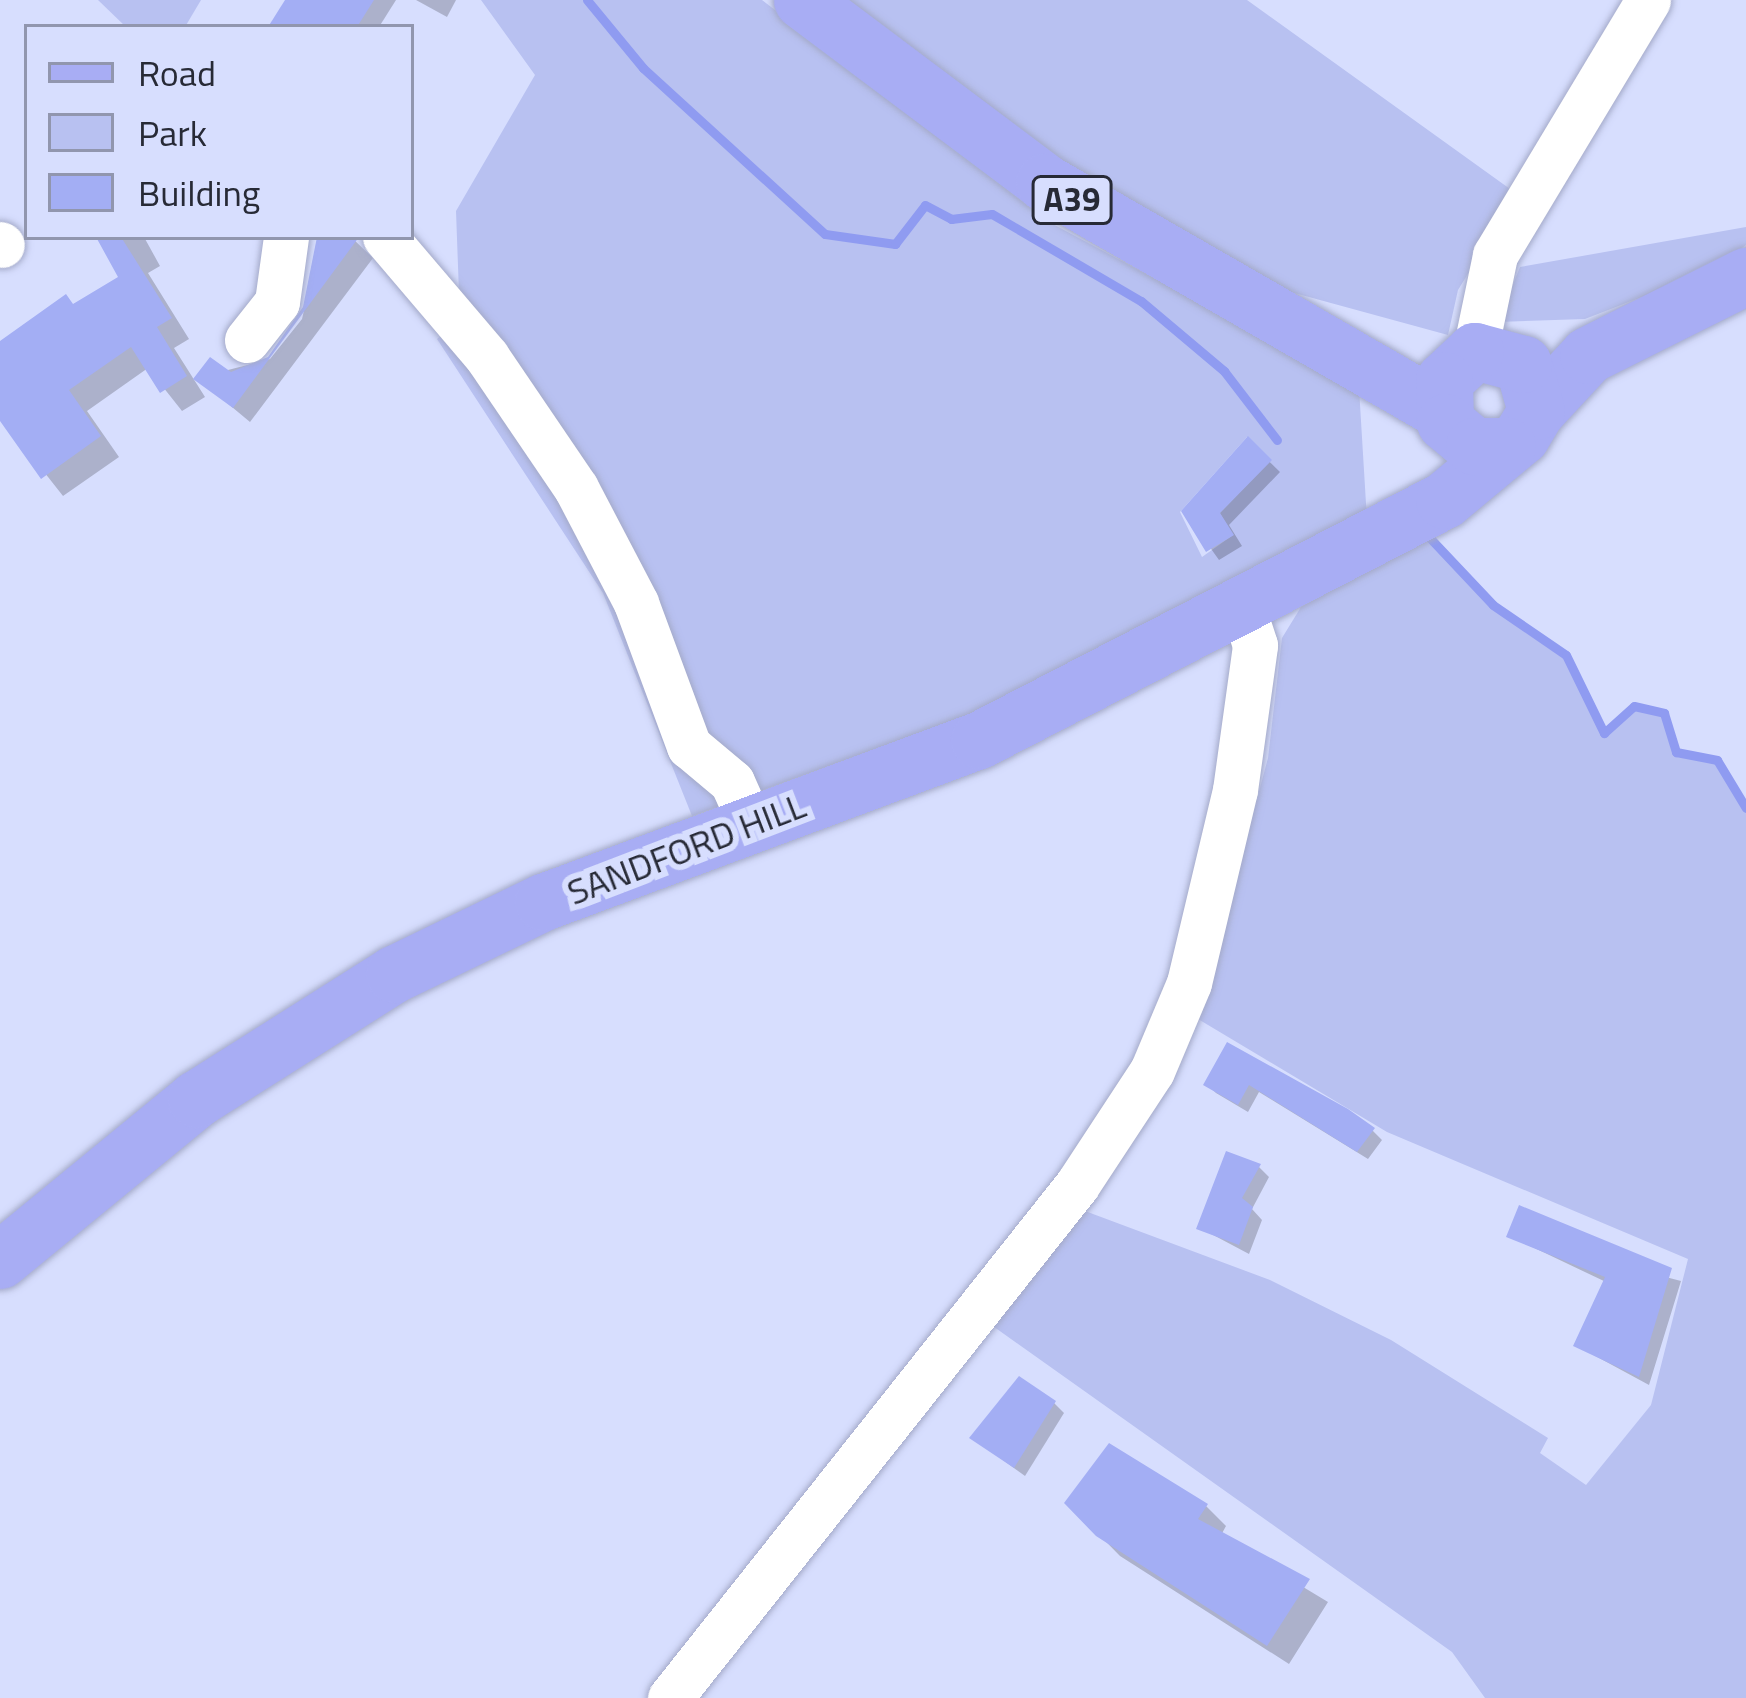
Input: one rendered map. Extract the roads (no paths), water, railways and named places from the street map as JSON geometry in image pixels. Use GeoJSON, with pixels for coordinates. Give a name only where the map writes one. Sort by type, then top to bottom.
{"type":"FeatureCollection","features":[{"type":"Feature","properties":{"kind":"main road","name":"A39"},"geometry":{"type":"LineString","coordinates":[[802,0],[1044,182],[1367,359],[1466,380],[1533,378],[1522,428],[1474,446],[1466,380]]}},
{"type":"Feature","properties":{"kind":"main road"},"geometry":{"type":"LineString","coordinates":[[1417,512],[1466,380],[1624,333],[1746,276]]}},
{"type":"Feature","properties":{"kind":"main road","name":"SANDFORD HILL"},"geometry":{"type":"LineString","coordinates":[[0,1260],[277,1042],[543,902],[979,740],[1243,607],[1417,512],[1522,428],[1557,381],[1624,333]]}},
{"type":"Feature","properties":{"kind":"street"},"geometry":{"type":"LineString","coordinates":[[1466,380],[1495,255],[1648,0]]}},
{"type":"Feature","properties":{"kind":"street"},"geometry":{"type":"LineString","coordinates":[[248,340],[288,273],[286,240]]}},
{"type":"Feature","properties":{"kind":"street"},"geometry":{"type":"LineString","coordinates":[[388,240],[487,357],[576,488],[636,603],[688,746],[732,782],[749,822]]}},
{"type":"Feature","properties":{"kind":"street"},"geometry":{"type":"LineString","coordinates":[[670,1698],[1077,1184],[1152,1071],[1189,983],[1235,790],[1255,645],[1243,607]]}},
{"type":"Feature","properties":{"kind":"waterway"},"geometry":{"type":"LineString","coordinates":[[587,0],[643,68],[825,234],[895,244],[925,205],[951,219],[992,214],[1141,301],[1224,371],[1277,440]]}},
{"type":"Feature","properties":{"kind":"waterway"},"geometry":{"type":"LineString","coordinates":[[1429,537],[1493,605],[1566,655],[1604,733],[1634,706],[1664,713],[1676,752],[1717,760],[1746,808]]}}]}
